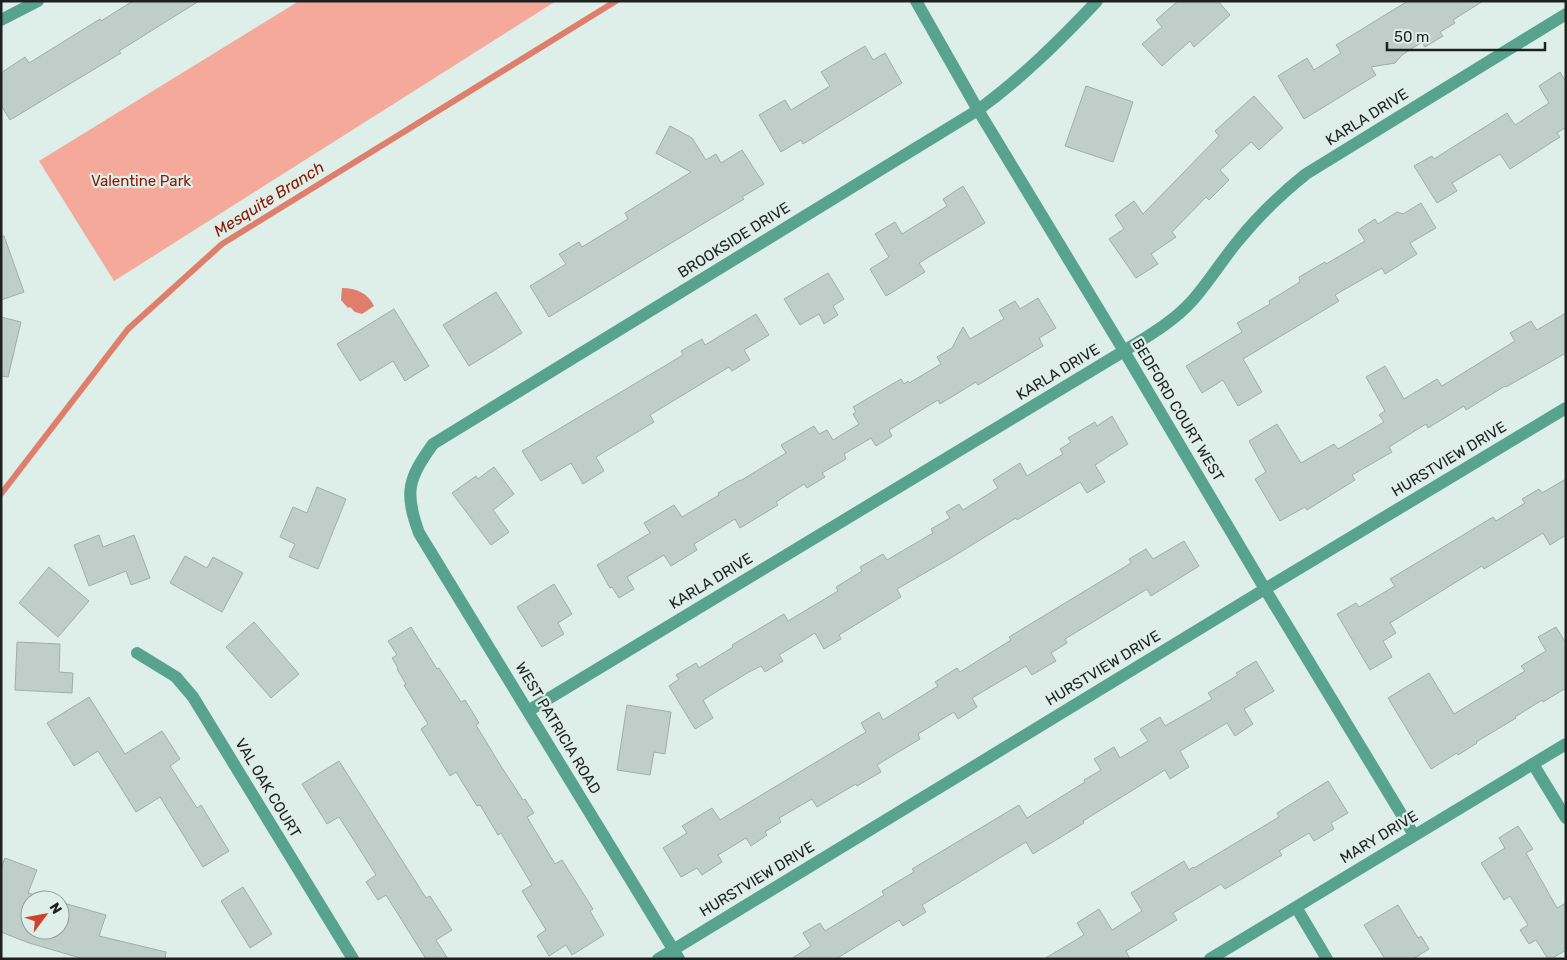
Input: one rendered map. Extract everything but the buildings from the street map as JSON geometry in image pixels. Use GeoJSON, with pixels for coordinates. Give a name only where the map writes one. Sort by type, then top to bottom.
{"type":"FeatureCollection","features":[{"type":"Feature","properties":{"kind":"street"},"geometry":{"type":"LineString","coordinates":[[1,20],[38,1]]}},
{"type":"Feature","properties":{"kind":"street","name":"BEDFORD COURT WEST"},"geometry":{"type":"LineString","coordinates":[[916,1],[978,110],[1414,835]]}},
{"type":"Feature","properties":{"kind":"street","name":"BROOKSIDE DRIVE"},"geometry":{"type":"LineString","coordinates":[[412,512],[409,490],[417,466],[433,444],[978,110],[1005,90],[1061,39],[1097,1]]}},
{"type":"Feature","properties":{"kind":"street","name":"KARLA DRIVE"},"geometry":{"type":"LineString","coordinates":[[528,711],[1164,326],[1191,302],[1252,224],[1285,191],[1306,174],[1566,14]]}},
{"type":"Feature","properties":{"kind":"street","name":"HURSTVIEW DRIVE"},"geometry":{"type":"LineString","coordinates":[[658,959],[676,954],[1265,588],[1566,408]]}},
{"type":"Feature","properties":{"kind":"street","name":"WEST PATRICIA ROAD"},"geometry":{"type":"LineString","coordinates":[[412,512],[419,533],[676,954]]}},
{"type":"Feature","properties":{"kind":"street","name":"VAL OAK COURT"},"geometry":{"type":"LineString","coordinates":[[137,653],[176,677],[193,697],[353,959]]}},
{"type":"Feature","properties":{"kind":"street","name":"MARY DRIVE"},"geometry":{"type":"LineString","coordinates":[[1210,959],[1566,744]]}},
{"type":"Feature","properties":{"kind":"street"},"geometry":{"type":"LineString","coordinates":[[1532,764],[1566,818]]}},
{"type":"Feature","properties":{"kind":"street"},"geometry":{"type":"LineString","coordinates":[[1296,907],[1327,959]]}},
{"type":"Feature","properties":{"kind":"green space","name":"Valentine Park"},"geometry":{"type":"Polygon","coordinates":[[[299,1],[556,1],[114,281],[39,161],[299,1]]]}},
{"type":"Feature","properties":{"kind":"shaded area"},"geometry":{"type":"Polygon","coordinates":[[[342,288],[361,292],[374,306],[362,314],[355,312],[350,307],[348,308],[341,300],[342,288]]]}},
{"type":"Feature","properties":{"kind":"waterway","name":"Mesquite Branch"},"geometry":{"type":"LineString","coordinates":[[1,494],[128,329],[222,244],[616,1]]}}]}
